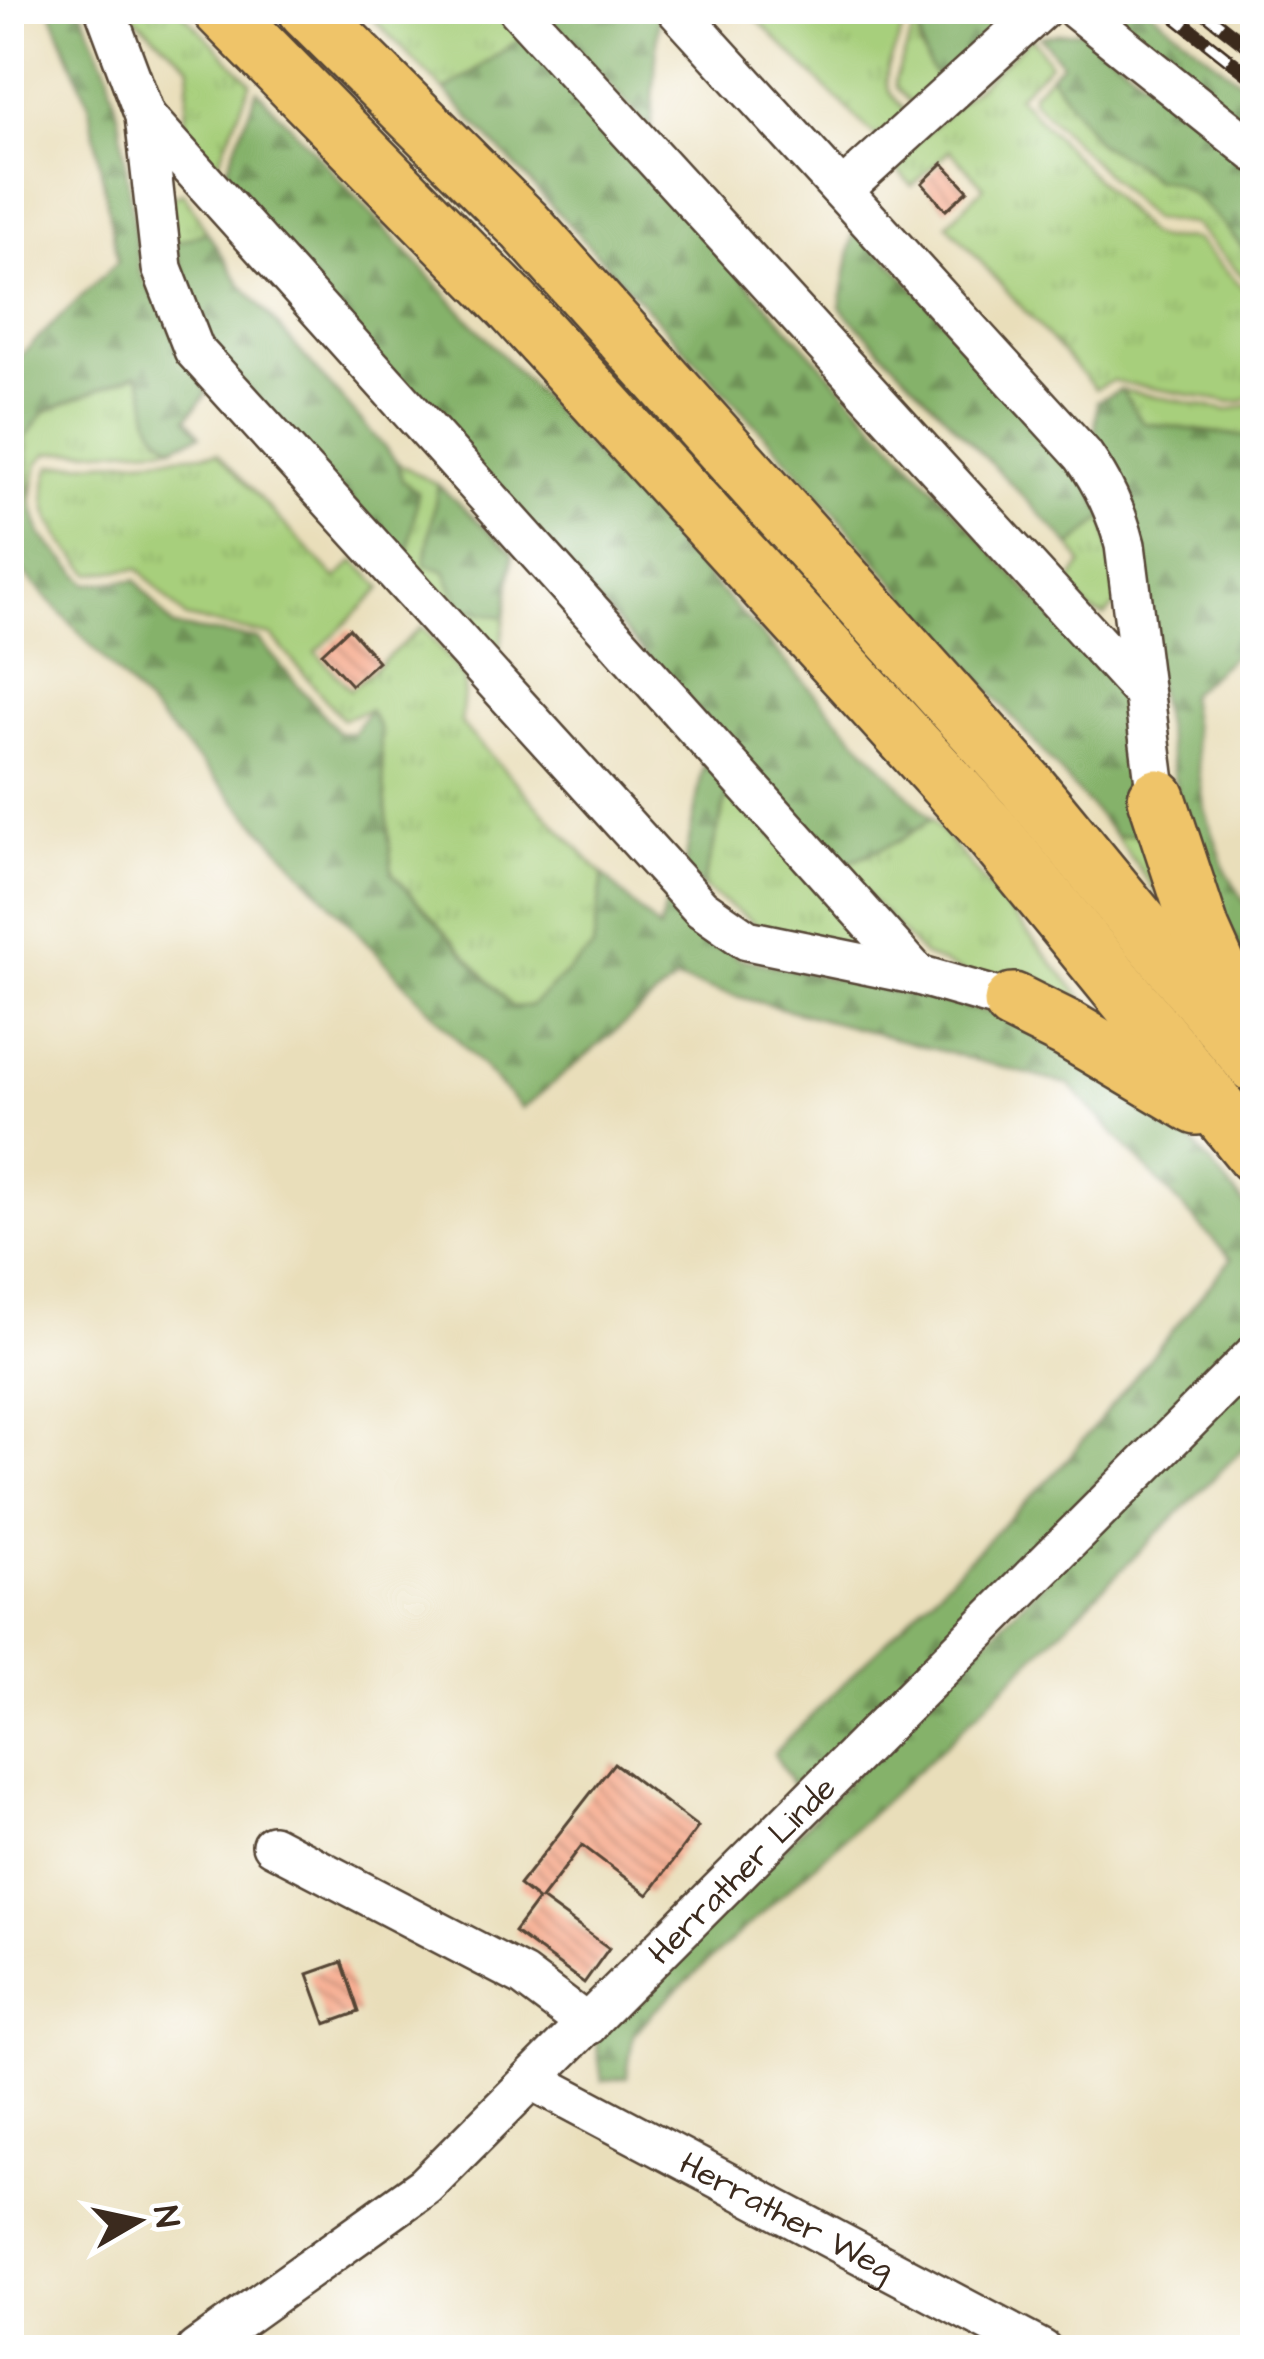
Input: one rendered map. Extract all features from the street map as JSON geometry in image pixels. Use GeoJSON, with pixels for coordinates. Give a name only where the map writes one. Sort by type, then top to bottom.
{"type":"FeatureCollection","features":[{"type":"Feature","properties":{"kind":"highway"},"geometry":{"type":"LineString","coordinates":[[221,9],[511,304],[989,829],[1244,1141]]}},
{"type":"Feature","properties":{"kind":"highway"},"geometry":{"type":"LineString","coordinates":[[307,9],[524,225],[1025,784],[1255,1064]]}},
{"type":"Feature","properties":{"kind":"highway"},"geometry":{"type":"LineString","coordinates":[[1157,798],[1201,931],[1255,1052]]}},
{"type":"Feature","properties":{"kind":"highway"},"geometry":{"type":"LineString","coordinates":[[1012,1002],[1069,1030],[1244,1141]]}},
{"type":"Feature","properties":{"kind":"street"},"geometry":{"type":"LineString","coordinates":[[105,9],[145,116],[162,268],[194,350],[701,908],[747,940],[918,975],[1012,1002]]}},
{"type":"Feature","properties":{"kind":"street"},"geometry":{"type":"LineString","coordinates":[[518,9],[1142,692]]}},
{"type":"Feature","properties":{"kind":"street"},"geometry":{"type":"LineString","coordinates":[[676,9],[844,189],[1083,455],[1100,480],[1116,511],[1125,545],[1157,798]]}},
{"type":"Feature","properties":{"kind":"street"},"geometry":{"type":"LineString","coordinates":[[844,189],[1042,9]]}},
{"type":"Feature","properties":{"kind":"street"},"geometry":{"type":"LineString","coordinates":[[1076,9],[1255,152]]}},
{"type":"Feature","properties":{"kind":"street"},"geometry":{"type":"LineString","coordinates":[[145,116],[918,975]]}},
{"type":"Feature","properties":{"kind":"street","name":"Herrather Linde"},"geometry":{"type":"LineString","coordinates":[[196,2350],[425,2186],[1255,1354]]}},
{"type":"Feature","properties":{"kind":"street"},"geometry":{"type":"LineString","coordinates":[[272,1844],[523,1976],[588,2025]]}},
{"type":"Feature","properties":{"kind":"street","name":"Herrather Weg"},"geometry":{"type":"LineString","coordinates":[[533,2080],[1042,2350]]}},
{"type":"Feature","properties":{"kind":"green space"},"geometry":{"type":"Polygon","coordinates":[[[50,9],[81,9],[108,72],[120,123],[140,272],[207,393],[187,418],[200,435],[173,446],[154,429],[137,374],[44,412],[26,437],[31,502],[41,535],[88,584],[136,580],[173,627],[258,639],[338,732],[353,734],[369,710],[379,727],[392,873],[512,1007],[531,1006],[593,948],[603,875],[659,930],[667,900],[738,958],[1003,1015],[1175,1121],[1255,1217],[1255,1320],[854,1734],[792,1785],[774,1753],[1062,1466],[1231,1259],[1069,1085],[676,980],[522,1109],[9,557],[9,367],[118,261],[89,104],[50,9]]]}},
{"type":"Feature","properties":{"kind":"green space"},"geometry":{"type":"Polygon","coordinates":[[[125,9],[179,9],[251,82],[212,178],[183,139],[190,66],[125,9]]]}},
{"type":"Feature","properties":{"kind":"green space"},"geometry":{"type":"Polygon","coordinates":[[[363,9],[497,9],[523,37],[445,91],[363,9]]]}},
{"type":"Feature","properties":{"kind":"green space"},"geometry":{"type":"Polygon","coordinates":[[[541,9],[659,11],[651,130],[541,9]]]}},
{"type":"Feature","properties":{"kind":"green space"},"geometry":{"type":"Polygon","coordinates":[[[746,9],[905,9],[887,78],[892,95],[913,119],[879,140],[746,9]]]}},
{"type":"Feature","properties":{"kind":"green space"},"geometry":{"type":"Polygon","coordinates":[[[914,9],[919,9],[920,48],[946,88],[920,114],[895,80],[915,26],[914,9]]]}},
{"type":"Feature","properties":{"kind":"green space"},"geometry":{"type":"Polygon","coordinates":[[[919,9],[1031,9],[946,88],[924,52],[919,9]]]}},
{"type":"Feature","properties":{"kind":"green space"},"geometry":{"type":"Polygon","coordinates":[[[1086,9],[1149,9],[1255,93],[1255,143],[1086,9]]]}},
{"type":"Feature","properties":{"kind":"green space"},"geometry":{"type":"Polygon","coordinates":[[[1082,31],[1255,165],[1255,261],[1183,188],[1155,180],[1099,144],[1050,75],[1062,63],[1040,36],[1082,31]]]}},
{"type":"Feature","properties":{"kind":"green space"},"geometry":{"type":"Polygon","coordinates":[[[523,37],[1121,693],[1148,833],[1116,836],[794,466],[445,91],[523,37]]]}},
{"type":"Feature","properties":{"kind":"green space"},"geometry":{"type":"Polygon","coordinates":[[[1032,37],[1050,64],[1017,96],[1149,235],[1196,240],[1255,300],[1255,394],[1229,402],[1112,381],[1095,389],[947,224],[984,187],[950,150],[912,186],[892,164],[1032,37]]]}},
{"type":"Feature","properties":{"kind":"green space"},"geometry":{"type":"Polygon","coordinates":[[[1050,75],[1099,144],[1154,180],[1182,188],[1209,210],[1255,261],[1255,289],[1193,224],[1151,219],[1032,100],[1032,93],[1050,75]]]}},
{"type":"Feature","properties":{"kind":"green space"},"geometry":{"type":"Polygon","coordinates":[[[257,90],[931,819],[899,841],[840,866],[219,189],[257,90]]]}},
{"type":"Feature","properties":{"kind":"green space"},"geometry":{"type":"Polygon","coordinates":[[[183,193],[207,232],[173,244],[169,198],[183,193]]]}},
{"type":"Feature","properties":{"kind":"green space"},"geometry":{"type":"Polygon","coordinates":[[[855,223],[1082,472],[1105,517],[1071,546],[840,307],[855,223]]]}},
{"type":"Feature","properties":{"kind":"green space"},"geometry":{"type":"Polygon","coordinates":[[[207,232],[240,283],[398,463],[402,481],[418,492],[407,562],[214,352],[173,244],[207,232]]]}},
{"type":"Feature","properties":{"kind":"green space"},"geometry":{"type":"Polygon","coordinates":[[[137,374],[155,429],[173,446],[48,453],[38,463],[31,502],[26,437],[44,412],[137,374]]]}},
{"type":"Feature","properties":{"kind":"green space"},"geometry":{"type":"Polygon","coordinates":[[[1121,390],[1227,410],[1255,404],[1255,434],[1143,423],[1121,390]]]}},
{"type":"Feature","properties":{"kind":"green space"},"geometry":{"type":"Polygon","coordinates":[[[1121,390],[1143,423],[1255,434],[1255,637],[1188,695],[1204,807],[1225,869],[1255,920],[1255,983],[1188,851],[1116,472],[1095,434],[1097,401],[1121,390]]]}},
{"type":"Feature","properties":{"kind":"green space"},"geometry":{"type":"Polygon","coordinates":[[[217,453],[336,579],[355,561],[382,588],[316,652],[350,690],[422,627],[465,679],[461,724],[603,875],[593,948],[531,1006],[512,1007],[392,873],[379,727],[369,710],[342,719],[272,636],[186,618],[138,568],[91,574],[53,526],[45,499],[51,466],[217,453]]]}},
{"type":"Feature","properties":{"kind":"green space"},"geometry":{"type":"Polygon","coordinates":[[[398,463],[438,485],[425,564],[445,571],[462,608],[505,617],[499,659],[462,609],[407,562],[398,463]]]}},
{"type":"Feature","properties":{"kind":"green space"},"geometry":{"type":"Polygon","coordinates":[[[438,485],[513,553],[505,617],[462,609],[445,571],[425,564],[438,485]]]}},
{"type":"Feature","properties":{"kind":"green space"},"geometry":{"type":"Polygon","coordinates":[[[1105,517],[1118,602],[1105,616],[1092,612],[1067,587],[1082,564],[1071,546],[1105,517]]]}},
{"type":"Feature","properties":{"kind":"green space"},"geometry":{"type":"Polygon","coordinates":[[[704,762],[729,789],[702,887],[684,868],[704,762]]]}},
{"type":"Feature","properties":{"kind":"green space"},"geometry":{"type":"Polygon","coordinates":[[[729,789],[857,925],[868,951],[761,928],[702,887],[729,789]]]}},
{"type":"Feature","properties":{"kind":"green space"},"geometry":{"type":"Polygon","coordinates":[[[931,819],[1112,1033],[924,956],[840,866],[899,841],[931,819]]]}},
{"type":"Feature","properties":{"kind":"green space"},"geometry":{"type":"Polygon","coordinates":[[[1148,833],[1174,908],[1153,888],[1116,836],[1148,833]]]}},
{"type":"Feature","properties":{"kind":"green space"},"geometry":{"type":"Polygon","coordinates":[[[1255,1365],[1255,1437],[939,1751],[653,2012],[633,2035],[627,2077],[602,2081],[596,2040],[1255,1365]]]}},
{"type":"Feature","properties":{"kind":"building"},"geometry":{"type":"Polygon","coordinates":[[[943,163],[968,190],[946,210],[922,183],[943,163]]]}},
{"type":"Feature","properties":{"kind":"building"},"geometry":{"type":"Polygon","coordinates":[[[349,628],[378,661],[351,685],[322,653],[349,628]]]}},
{"type":"Feature","properties":{"kind":"building"},"geometry":{"type":"Polygon","coordinates":[[[614,1763],[698,1827],[648,1895],[582,1845],[541,1899],[609,1948],[584,1983],[514,1932],[538,1900],[519,1885],[614,1763]]]}},
{"type":"Feature","properties":{"kind":"building"},"geometry":{"type":"Polygon","coordinates":[[[342,1962],[359,2012],[326,2024],[308,1974],[342,1962]]]}},
{"type":"Feature","properties":{"kind":"railway"},"geometry":{"type":"LineString","coordinates":[[1165,9],[1255,80]]}},
{"type":"Feature","properties":{"kind":"railway"},"geometry":{"type":"LineString","coordinates":[[1200,9],[1255,52]]}}]}
